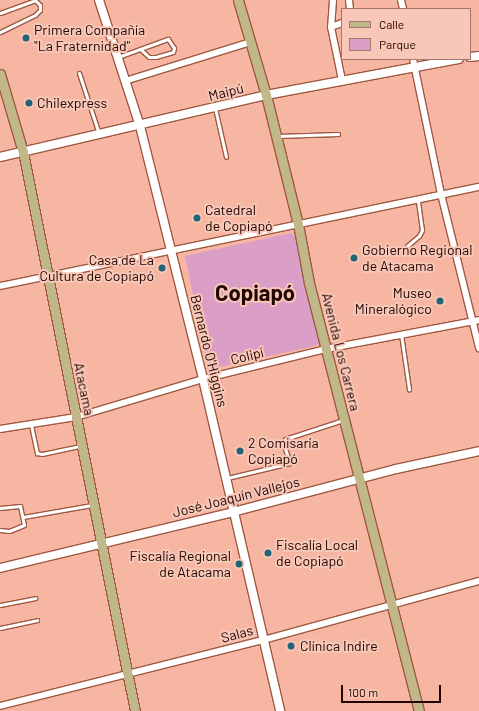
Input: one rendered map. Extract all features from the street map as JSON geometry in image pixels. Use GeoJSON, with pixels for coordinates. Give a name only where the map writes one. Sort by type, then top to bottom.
{"type":"FeatureCollection","features":[{"type":"Feature","properties":{"kind":"main road","name":"Bernardo O'Higgins"},"geometry":{"type":"LineString","coordinates":[[99,0],[140,126],[203,379],[280,711]]}},
{"type":"Feature","properties":{"kind":"main road","name":"Avenida Los Carrera"},"geometry":{"type":"LineString","coordinates":[[238,0],[266,95],[298,224],[326,349],[361,478],[419,711]]}},
{"type":"Feature","properties":{"kind":"main road","name":"Maipú"},"geometry":{"type":"LineString","coordinates":[[0,157],[140,126],[266,95],[342,80],[414,62],[444,60]]}},
{"type":"Feature","properties":{"kind":"main road","name":"Atacama"},"geometry":{"type":"LineString","coordinates":[[0,74],[23,152],[46,278],[82,446],[135,711]]}},
{"type":"Feature","properties":{"kind":"main road","name":"José Joaquín Vallejos"},"geometry":{"type":"LineString","coordinates":[[0,568],[233,512],[361,478],[479,451]]}},
{"type":"Feature","properties":{"kind":"street"},"geometry":{"type":"LineString","coordinates":[[333,0],[331,27],[342,80]]}},
{"type":"Feature","properties":{"kind":"street"},"geometry":{"type":"LineString","coordinates":[[331,27],[341,24]]}},
{"type":"Feature","properties":{"kind":"street"},"geometry":{"type":"LineString","coordinates":[[125,81],[251,42]]}},
{"type":"Feature","properties":{"kind":"street"},"geometry":{"type":"LineString","coordinates":[[414,62],[441,194],[479,348]]}},
{"type":"Feature","properties":{"kind":"street"},"geometry":{"type":"LineString","coordinates":[[0,286],[46,278],[418,198],[479,187]]}},
{"type":"Feature","properties":{"kind":"street","name":"Colipí"},"geometry":{"type":"LineString","coordinates":[[0,429],[76,417],[203,379],[326,349],[479,320]]}},
{"type":"Feature","properties":{"kind":"street","name":"Salas"},"geometry":{"type":"LineString","coordinates":[[0,706],[129,675],[479,581]]}},
{"type":"Feature","properties":{"kind":"lane"},"geometry":{"type":"LineString","coordinates":[[0,13],[35,0],[40,5],[40,10],[35,15],[0,32]]}},
{"type":"Feature","properties":{"kind":"lane"},"geometry":{"type":"LineString","coordinates":[[118,57],[140,49],[168,39],[174,48],[173,52],[156,57],[149,57],[140,49]]}},
{"type":"Feature","properties":{"kind":"lane"},"geometry":{"type":"LineString","coordinates":[[79,73],[100,135]]}},
{"type":"Feature","properties":{"kind":"lane"},"geometry":{"type":"LineString","coordinates":[[215,108],[226,157]]}},
{"type":"Feature","properties":{"kind":"lane"},"geometry":{"type":"LineString","coordinates":[[276,136],[338,134]]}},
{"type":"Feature","properties":{"kind":"lane"},"geometry":{"type":"LineString","coordinates":[[408,246],[419,236],[422,230],[418,198]]}},
{"type":"Feature","properties":{"kind":"lane"},"geometry":{"type":"LineString","coordinates":[[401,334],[409,389]]}},
{"type":"Feature","properties":{"kind":"lane"},"geometry":{"type":"LineString","coordinates":[[225,479],[290,463],[284,443],[286,440],[344,419]]}},
{"type":"Feature","properties":{"kind":"lane"},"geometry":{"type":"LineString","coordinates":[[31,424],[37,453],[42,454],[82,446]]}},
{"type":"Feature","properties":{"kind":"lane"},"geometry":{"type":"LineString","coordinates":[[23,517],[94,505]]}},
{"type":"Feature","properties":{"kind":"lane"},"geometry":{"type":"LineString","coordinates":[[0,508],[20,506],[24,525],[20,528],[0,530]]}},
{"type":"Feature","properties":{"kind":"lane"},"geometry":{"type":"LineString","coordinates":[[0,605],[35,598]]}},
{"type":"Feature","properties":{"kind":"lane"},"geometry":{"type":"LineString","coordinates":[[0,628],[37,620]]}},
{"type":"Feature","properties":{"kind":"green space"},"geometry":{"type":"Polygon","coordinates":[[[291,233],[295,237],[320,343],[315,346],[211,369],[208,367],[185,256],[291,233]]]}},
{"type":"Feature","properties":{"kind":"green space"},"geometry":{"type":"Polygon","coordinates":[[[336,315],[341,336],[334,338],[329,317],[336,315]]]}},
{"type":"Feature","properties":{"kind":"place","name":"Primera Compañía \"La Fraternidad\""},"geometry":{"type":"Point","coordinates":[26,38]}},
{"type":"Feature","properties":{"kind":"place","name":"Chilexpress"},"geometry":{"type":"Point","coordinates":[29,103]}},
{"type":"Feature","properties":{"kind":"place","name":"Catedral de Copiapó"},"geometry":{"type":"Point","coordinates":[197,218]}},
{"type":"Feature","properties":{"kind":"place","name":"Gobierno Regional de Atacama"},"geometry":{"type":"Point","coordinates":[354,258]}},
{"type":"Feature","properties":{"kind":"place","name":"Casa de La Cultura de Copiapó"},"geometry":{"type":"Point","coordinates":[162,268]}},
{"type":"Feature","properties":{"kind":"place","name":"Museo Mineralógico"},"geometry":{"type":"Point","coordinates":[440,301]}},
{"type":"Feature","properties":{"kind":"place","name":"2 Comisaría Copiapó"},"geometry":{"type":"Point","coordinates":[240,451]}},
{"type":"Feature","properties":{"kind":"place","name":"Fiscalía Local de Copiapó"},"geometry":{"type":"Point","coordinates":[268,553]}},
{"type":"Feature","properties":{"kind":"place","name":"Fiscalía Regional de Atacama"},"geometry":{"type":"Point","coordinates":[239,564]}},
{"type":"Feature","properties":{"kind":"place","name":"Clínica Indire"},"geometry":{"type":"Point","coordinates":[291,646]}},
{"type":"Feature","properties":{"kind":"district","name":"Copiapó"},"geometry":{"type":"Point","coordinates":[255,293]}}]}
